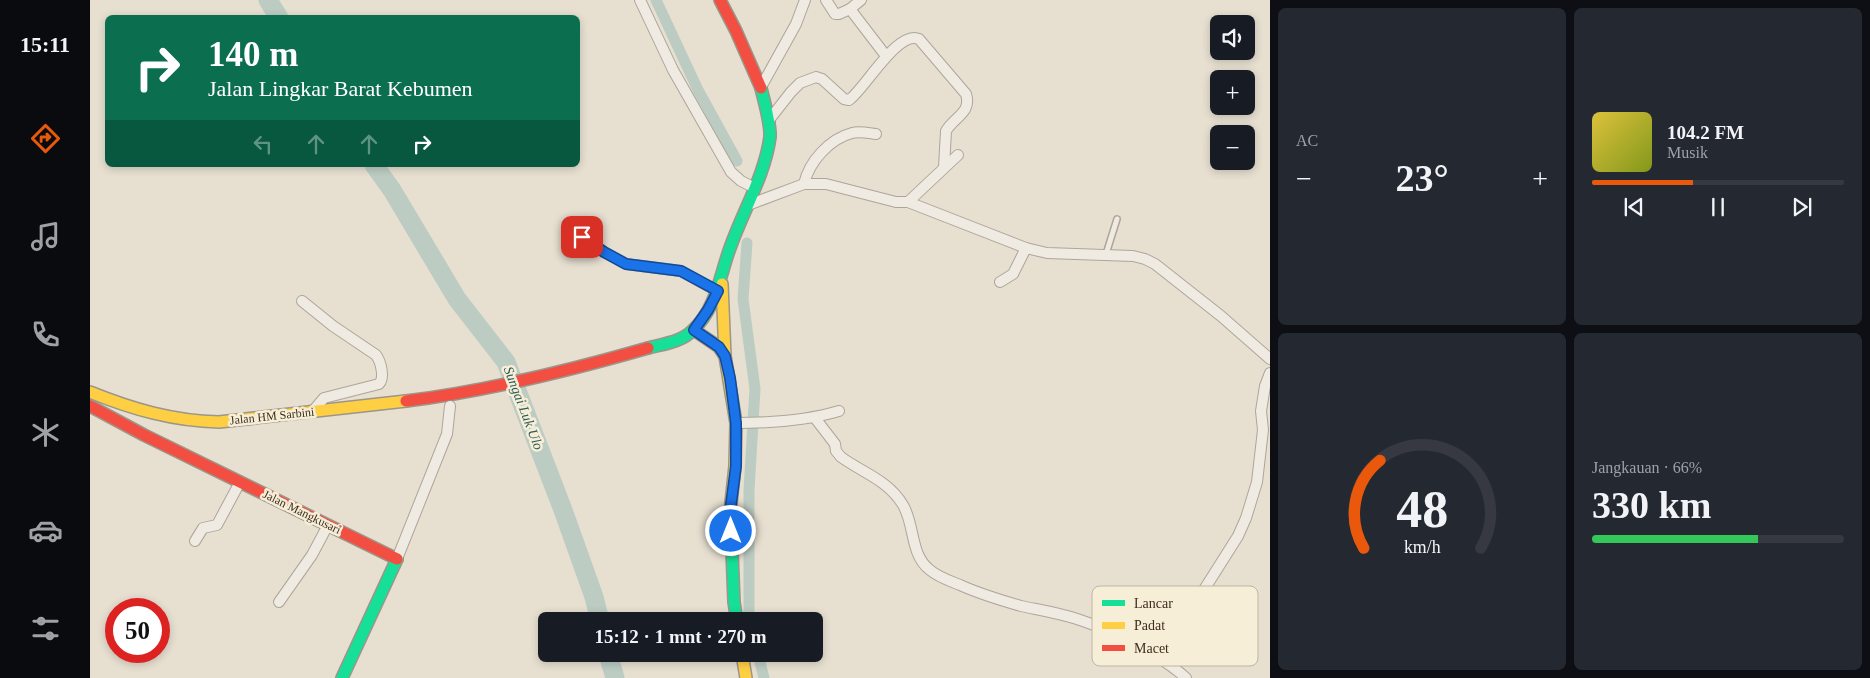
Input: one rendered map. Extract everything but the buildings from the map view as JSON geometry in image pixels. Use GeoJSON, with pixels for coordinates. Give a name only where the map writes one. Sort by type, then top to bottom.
{"type":"FeatureCollection","features":[{"type":"Feature","properties":{"kind":"main road"},"geometry":{"type":"LineString","coordinates":[[720,0],[736,30],[761,87],[769,120],[770,134],[766,157],[722,274],[718,291],[694,330],[719,347],[725,356]]}},
{"type":"Feature","properties":{"kind":"main road"},"geometry":{"type":"LineString","coordinates":[[722,274],[725,356],[736,423],[736,466],[730,512],[736,612]]}},
{"type":"Feature","properties":{"kind":"main road","name":"Jalan HM Sarbini"},"geometry":{"type":"LineString","coordinates":[[90,392],[149,415],[195,423],[219,422],[417,400],[458,393],[534,378],[612,359],[683,338],[694,330]]}},
{"type":"Feature","properties":{"kind":"main road","name":"Jalan Mangkusari"},"geometry":{"type":"LineString","coordinates":[[90,406],[397,559]]}},
{"type":"Feature","properties":{"kind":"main road"},"geometry":{"type":"LineString","coordinates":[[342,678],[397,559]]}},
{"type":"Feature","properties":{"kind":"main road"},"geometry":{"type":"LineString","coordinates":[[743,662],[746,678]]}},
{"type":"Feature","properties":{"kind":"street"},"geometry":{"type":"LineString","coordinates":[[640,0],[673,70],[731,172],[741,181],[755,188]]}},
{"type":"Feature","properties":{"kind":"street"},"geometry":{"type":"LineString","coordinates":[[761,87],[796,24],[805,0]]}},
{"type":"Feature","properties":{"kind":"street"},"geometry":{"type":"LineString","coordinates":[[826,0],[835,14],[850,9],[861,0]]}},
{"type":"Feature","properties":{"kind":"street"},"geometry":{"type":"LineString","coordinates":[[850,9],[886,56]]}},
{"type":"Feature","properties":{"kind":"street"},"geometry":{"type":"LineString","coordinates":[[769,120],[800,83],[816,77],[822,79],[844,99],[849,100],[886,56],[908,39],[915,37],[919,39],[966,94],[968,106],[946,131],[944,167]]}},
{"type":"Feature","properties":{"kind":"street"},"geometry":{"type":"LineString","coordinates":[[804,184],[812,163],[832,143],[854,132],[876,134]]}},
{"type":"Feature","properties":{"kind":"street"},"geometry":{"type":"LineString","coordinates":[[908,202],[958,155]]}},
{"type":"Feature","properties":{"kind":"street"},"geometry":{"type":"LineString","coordinates":[[748,205],[804,184],[826,184],[896,202],[908,202],[1026,248],[1048,253],[1106,254],[1145,259],[1155,264],[1221,316],[1270,360]]}},
{"type":"Feature","properties":{"kind":"street"},"geometry":{"type":"LineString","coordinates":[[582,237],[626,264],[681,271],[718,291]]}},
{"type":"Feature","properties":{"kind":"street"},"geometry":{"type":"LineString","coordinates":[[1000,282],[1015,272],[1026,248]]}},
{"type":"Feature","properties":{"kind":"street"},"geometry":{"type":"LineString","coordinates":[[302,301],[333,326],[376,355],[379,360],[382,376],[382,381],[378,384],[324,398],[313,411]]}},
{"type":"Feature","properties":{"kind":"street"},"geometry":{"type":"LineString","coordinates":[[1206,586],[1238,536],[1246,518],[1266,452],[1261,411],[1265,386],[1270,373]]}},
{"type":"Feature","properties":{"kind":"street"},"geometry":{"type":"LineString","coordinates":[[397,559],[447,434],[450,406]]}},
{"type":"Feature","properties":{"kind":"street"},"geometry":{"type":"LineString","coordinates":[[736,423],[768,423],[815,418],[839,411]]}},
{"type":"Feature","properties":{"kind":"street"},"geometry":{"type":"LineString","coordinates":[[815,418],[835,444],[836,451],[841,457],[884,483],[897,496],[909,516],[917,554],[930,571],[950,582],[980,594],[1077,619],[1092,625]]}},
{"type":"Feature","properties":{"kind":"street"},"geometry":{"type":"LineString","coordinates":[[195,541],[203,528],[217,525],[240,482]]}},
{"type":"Feature","properties":{"kind":"street"},"geometry":{"type":"LineString","coordinates":[[279,602],[312,555],[328,525]]}},
{"type":"Feature","properties":{"kind":"street"},"geometry":{"type":"LineString","coordinates":[[1172,666],[1186,678]]}},
{"type":"Feature","properties":{"kind":"lane"},"geometry":{"type":"LineString","coordinates":[[1106,254],[1117,219]]}},
{"type":"Feature","properties":{"kind":"waterway","name":"Sungai Luk Ulo"},"geometry":{"type":"LineString","coordinates":[[268,0],[277,15]]}},
{"type":"Feature","properties":{"kind":"waterway"},"geometry":{"type":"LineString","coordinates":[[656,0],[698,90],[737,161]]}},
{"type":"Feature","properties":{"kind":"waterway","name":"Sungai Luk Ulo"},"geometry":{"type":"LineString","coordinates":[[375,167],[392,190],[457,299],[506,362],[563,510],[598,612]]}},
{"type":"Feature","properties":{"kind":"waterway"},"geometry":{"type":"LineString","coordinates":[[747,243],[743,299],[755,389],[749,490],[749,612]]}},
{"type":"Feature","properties":{"kind":"waterway","name":"Sungai Luk Ulo"},"geometry":{"type":"LineString","coordinates":[[610,662],[615,678]]}},
{"type":"Feature","properties":{"kind":"waterway"},"geometry":{"type":"LineString","coordinates":[[760,662],[764,678]]}},
{"type":"Feature","properties":{"kind":"traffic: fast"},"geometry":{"type":"LineString","coordinates":[[648,348],[672,342],[689,334],[701,322],[712,302],[735,234],[759,179],[767,151],[770,137],[769,126],[761,88]]}},
{"type":"Feature","properties":{"kind":"traffic: fast"},"geometry":{"type":"LineString","coordinates":[[694,330],[719,347],[725,356]]}},
{"type":"Feature","properties":{"kind":"traffic: fast"},"geometry":{"type":"LineString","coordinates":[[732,551],[736,612]]}},
{"type":"Feature","properties":{"kind":"traffic: fast"},"geometry":{"type":"LineString","coordinates":[[342,678],[397,559]]}},
{"type":"Feature","properties":{"kind":"traffic: slow"},"geometry":{"type":"LineString","coordinates":[[722,284],[725,356],[736,423],[735,466],[730,512],[732,551]]}},
{"type":"Feature","properties":{"kind":"traffic: slow"},"geometry":{"type":"LineString","coordinates":[[90,392],[121,404],[169,417],[219,422],[406,401]]}},
{"type":"Feature","properties":{"kind":"traffic: slow"},"geometry":{"type":"LineString","coordinates":[[743,662],[746,678]]}},
{"type":"Feature","properties":{"kind":"traffic: jam"},"geometry":{"type":"LineString","coordinates":[[720,0],[761,88]]}},
{"type":"Feature","properties":{"kind":"traffic: jam"},"geometry":{"type":"LineString","coordinates":[[406,401],[467,392],[528,379],[648,348]]}},
{"type":"Feature","properties":{"kind":"traffic: jam"},"geometry":{"type":"LineString","coordinates":[[90,406],[144,435],[397,559]]}},
{"type":"Feature","properties":{"kind":"route"},"geometry":{"type":"LineString","coordinates":[[582,237],[618,261],[632,266],[681,271],[718,291],[694,330],[719,347],[725,356],[730,378],[736,423],[736,466],[730,512],[731,531]]}}]}
